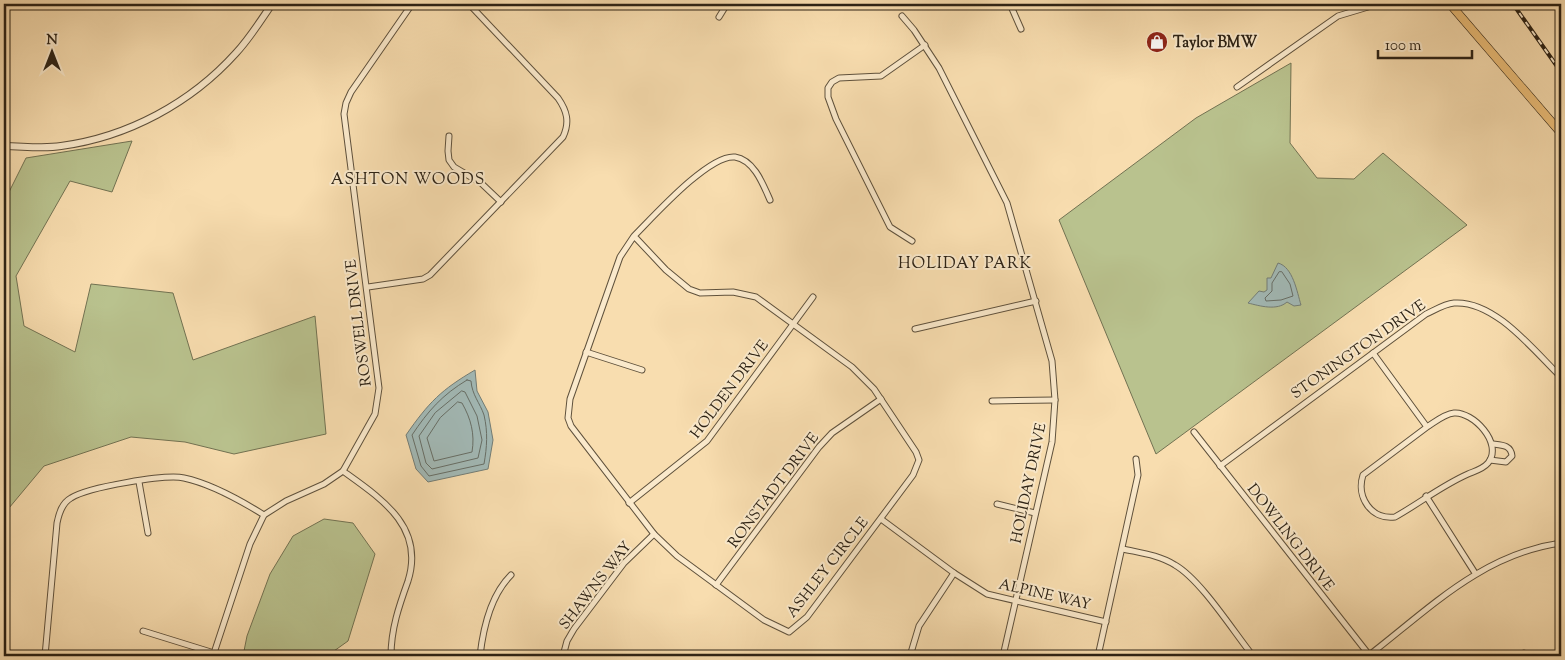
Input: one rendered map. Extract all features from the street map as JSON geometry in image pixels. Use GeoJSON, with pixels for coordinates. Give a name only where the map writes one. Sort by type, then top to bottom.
{"type":"FeatureCollection","features":[{"type":"Feature","properties":{"kind":"main road"},"geometry":{"type":"LineString","coordinates":[[1450,4],[1561,133]]}},
{"type":"Feature","properties":{"kind":"street"},"geometry":{"type":"LineString","coordinates":[[4,146],[60,146],[97,138],[140,125],[202,87],[238,52],[272,4]]}},
{"type":"Feature","properties":{"kind":"street","name":"ROSWELL DRIVE"},"geometry":{"type":"LineString","coordinates":[[264,515],[286,501],[324,484],[343,471],[375,414],[379,388],[368,287],[345,128],[346,103],[412,4]]}},
{"type":"Feature","properties":{"kind":"street"},"geometry":{"type":"LineString","coordinates":[[368,287],[423,279],[430,275],[563,137],[567,128],[568,118],[565,108],[558,98],[469,4]]}},
{"type":"Feature","properties":{"kind":"street"},"geometry":{"type":"LineString","coordinates":[[719,17],[726,4]]}},
{"type":"Feature","properties":{"kind":"street"},"geometry":{"type":"LineString","coordinates":[[1010,4],[1021,29]]}},
{"type":"Feature","properties":{"kind":"street"},"geometry":{"type":"LineString","coordinates":[[1237,87],[1338,16],[1378,4]]}},
{"type":"Feature","properties":{"kind":"street","name":"HOLIDAY DRIVE"},"geometry":{"type":"LineString","coordinates":[[902,16],[925,45],[939,68],[1007,203],[1052,361],[1055,400],[1052,442],[1003,656]]}},
{"type":"Feature","properties":{"kind":"street"},"geometry":{"type":"LineString","coordinates":[[912,241],[898,234],[887,222],[828,97],[832,82],[839,78],[881,76],[925,45]]}},
{"type":"Feature","properties":{"kind":"street"},"geometry":{"type":"LineString","coordinates":[[449,136],[449,160],[454,167],[481,183],[501,202]]}},
{"type":"Feature","properties":{"kind":"street","name":"ASHLEY CIRCLE"},"geometry":{"type":"LineString","coordinates":[[634,236],[666,270],[689,289],[700,293],[744,293],[765,302],[864,377],[912,445],[919,460],[913,475],[807,617],[789,632],[769,623],[716,585],[677,556],[654,534],[571,426],[568,418],[570,399],[620,257],[634,236],[702,171],[715,161],[724,158],[735,157],[744,161],[752,168],[770,200]]}},
{"type":"Feature","properties":{"kind":"street","name":"HOLDEN DRIVE"},"geometry":{"type":"LineString","coordinates":[[629,503],[707,441],[813,297]]}},
{"type":"Feature","properties":{"kind":"street"},"geometry":{"type":"LineString","coordinates":[[915,329],[1036,301]]}},
{"type":"Feature","properties":{"kind":"street","name":"STONINGTON DRIVE"},"geometry":{"type":"LineString","coordinates":[[1220,466],[1426,314],[1452,303],[1466,303],[1491,312],[1561,377]]}},
{"type":"Feature","properties":{"kind":"street"},"geometry":{"type":"LineString","coordinates":[[586,352],[642,370]]}},
{"type":"Feature","properties":{"kind":"street"},"geometry":{"type":"LineString","coordinates":[[1373,353],[1427,427]]}},
{"type":"Feature","properties":{"kind":"street","name":"RONSTADT DRIVE"},"geometry":{"type":"LineString","coordinates":[[716,585],[819,447],[832,433],[881,399]]}},
{"type":"Feature","properties":{"kind":"street"},"geometry":{"type":"LineString","coordinates":[[992,401],[1055,400]]}},
{"type":"Feature","properties":{"kind":"street"},"geometry":{"type":"LineString","coordinates":[[1448,414],[1462,414],[1486,432],[1492,444],[1490,460],[1483,468],[1447,484],[1395,517],[1386,518],[1371,510],[1362,497],[1360,490],[1362,475],[1427,427],[1448,414]]}},
{"type":"Feature","properties":{"kind":"street","name":"DOWLING DRIVE"},"geometry":{"type":"LineString","coordinates":[[1194,432],[1369,656]]}},
{"type":"Feature","properties":{"kind":"street"},"geometry":{"type":"LineString","coordinates":[[1490,460],[1506,462],[1512,456],[1511,450],[1507,446],[1492,444]]}},
{"type":"Feature","properties":{"kind":"street"},"geometry":{"type":"LineString","coordinates":[[1098,656],[1138,475],[1136,459]]}},
{"type":"Feature","properties":{"kind":"street"},"geometry":{"type":"LineString","coordinates":[[343,471],[389,506],[409,537],[412,551],[412,566],[395,620],[391,656]]}},
{"type":"Feature","properties":{"kind":"street"},"geometry":{"type":"LineString","coordinates":[[45,656],[57,523],[64,504],[82,493],[169,476],[188,479],[234,498],[264,515],[250,544],[214,655],[143,631]]}},
{"type":"Feature","properties":{"kind":"street"},"geometry":{"type":"LineString","coordinates":[[139,482],[148,533]]}},
{"type":"Feature","properties":{"kind":"street"},"geometry":{"type":"LineString","coordinates":[[1426,496],[1476,573]]}},
{"type":"Feature","properties":{"kind":"street"},"geometry":{"type":"LineString","coordinates":[[997,504],[1035,513]]}},
{"type":"Feature","properties":{"kind":"street","name":"ALPINE WAY"},"geometry":{"type":"LineString","coordinates":[[881,519],[954,573],[987,594],[1106,622]]}},
{"type":"Feature","properties":{"kind":"street","name":"SHAWNS WAY"},"geometry":{"type":"LineString","coordinates":[[563,656],[567,641],[574,629],[624,563],[654,534]]}},
{"type":"Feature","properties":{"kind":"street"},"geometry":{"type":"LineString","coordinates":[[1369,656],[1476,573],[1506,557],[1561,543]]}},
{"type":"Feature","properties":{"kind":"street"},"geometry":{"type":"LineString","coordinates":[[1123,549],[1147,554],[1176,566],[1198,586],[1253,656]]}},
{"type":"Feature","properties":{"kind":"street"},"geometry":{"type":"LineString","coordinates":[[910,656],[919,626],[954,573]]}},
{"type":"Feature","properties":{"kind":"street"},"geometry":{"type":"LineString","coordinates":[[480,656],[482,640],[500,586],[511,575]]}},
{"type":"Feature","properties":{"kind":"street"},"geometry":{"type":"LineString","coordinates":[[1516,656],[1524,653],[1534,656]]}},
{"type":"Feature","properties":{"kind":"green space"},"geometry":{"type":"Polygon","coordinates":[[[1291,63],[1290,143],[1317,178],[1354,179],[1383,153],[1467,225],[1156,454],[1059,220],[1196,118],[1291,63]]]}},
{"type":"Feature","properties":{"kind":"green space"},"geometry":{"type":"Polygon","coordinates":[[[132,141],[112,192],[70,181],[16,276],[24,326],[75,352],[91,284],[173,293],[193,360],[315,316],[326,434],[234,454],[185,442],[131,437],[44,466],[4,514],[4,202],[26,158],[132,141]]]}},
{"type":"Feature","properties":{"kind":"green space"},"geometry":{"type":"Polygon","coordinates":[[[324,519],[353,523],[375,554],[348,641],[327,656],[243,656],[247,636],[270,574],[293,536],[324,519]]]}},
{"type":"Feature","properties":{"kind":"water"},"geometry":{"type":"Polygon","coordinates":[[[1278,263],[1283,265],[1291,275],[1301,305],[1294,306],[1287,302],[1283,305],[1268,307],[1248,303],[1259,291],[1264,292],[1267,290],[1267,278],[1271,278],[1278,263]]]}},
{"type":"Feature","properties":{"kind":"water"},"geometry":{"type":"Polygon","coordinates":[[[475,370],[477,391],[488,412],[493,440],[488,469],[428,482],[416,469],[406,435],[436,398],[475,370]]]}},
{"type":"Feature","properties":{"kind":"railway"},"geometry":{"type":"LineString","coordinates":[[1513,4],[1561,72]]}},
{"type":"Feature","properties":{"kind":"place","name":"Taylor BMW"},"geometry":{"type":"Point","coordinates":[1157,42]}},
{"type":"Feature","properties":{"kind":"district","name":"ASHTON WOODS"},"geometry":{"type":"Point","coordinates":[408,178]}},
{"type":"Feature","properties":{"kind":"district","name":"HOLIDAY PARK"},"geometry":{"type":"Point","coordinates":[965,262]}}]}
